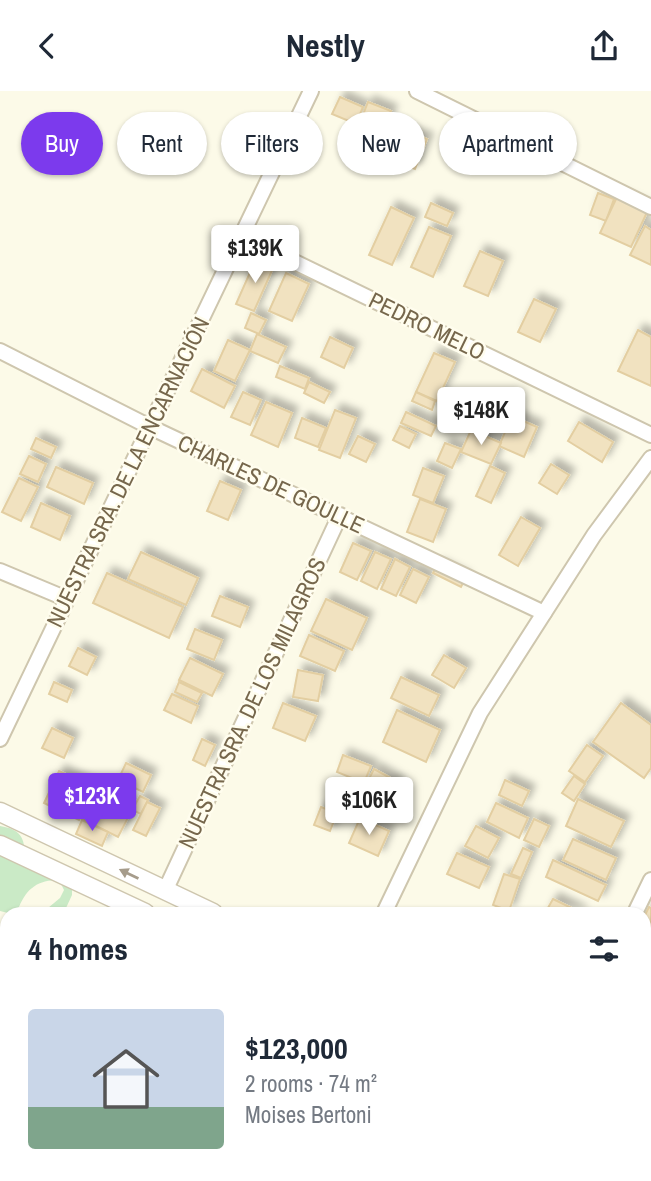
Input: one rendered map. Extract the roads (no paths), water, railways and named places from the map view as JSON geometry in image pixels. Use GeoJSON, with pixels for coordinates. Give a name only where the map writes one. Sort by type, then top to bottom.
{"type":"FeatureCollection","features":[{"type":"Feature","properties":{"kind":"street","name":"NUESTRA SRA. DE LA ENCARNACIÓN"},"geometry":{"type":"LineString","coordinates":[[0,739],[310,91]]}},
{"type":"Feature","properties":{"kind":"street"},"geometry":{"type":"LineString","coordinates":[[417,91],[651,207]]}},
{"type":"Feature","properties":{"kind":"street","name":"PEDRO MELO"},"geometry":{"type":"LineString","coordinates":[[241,236],[651,435]]}},
{"type":"Feature","properties":{"kind":"street","name":"CHARLES DE GOULLE"},"geometry":{"type":"LineString","coordinates":[[0,351],[150,427],[544,613]]}},
{"type":"Feature","properties":{"kind":"street"},"geometry":{"type":"LineString","coordinates":[[387,907],[480,713],[594,535],[651,458]]}},
{"type":"Feature","properties":{"kind":"street","name":"NUESTRA SRA. DE LOS MILAGROS"},"geometry":{"type":"LineString","coordinates":[[165,891],[340,516]]}},
{"type":"Feature","properties":{"kind":"street"},"geometry":{"type":"LineString","coordinates":[[0,571],[67,599]]}},
{"type":"Feature","properties":{"kind":"street"},"geometry":{"type":"LineString","coordinates":[[0,812],[200,907]]}},
{"type":"Feature","properties":{"kind":"street"},"geometry":{"type":"LineString","coordinates":[[0,845],[132,907]]}},
{"type":"Feature","properties":{"kind":"street"},"geometry":{"type":"LineString","coordinates":[[638,907],[651,880]]}}]}
